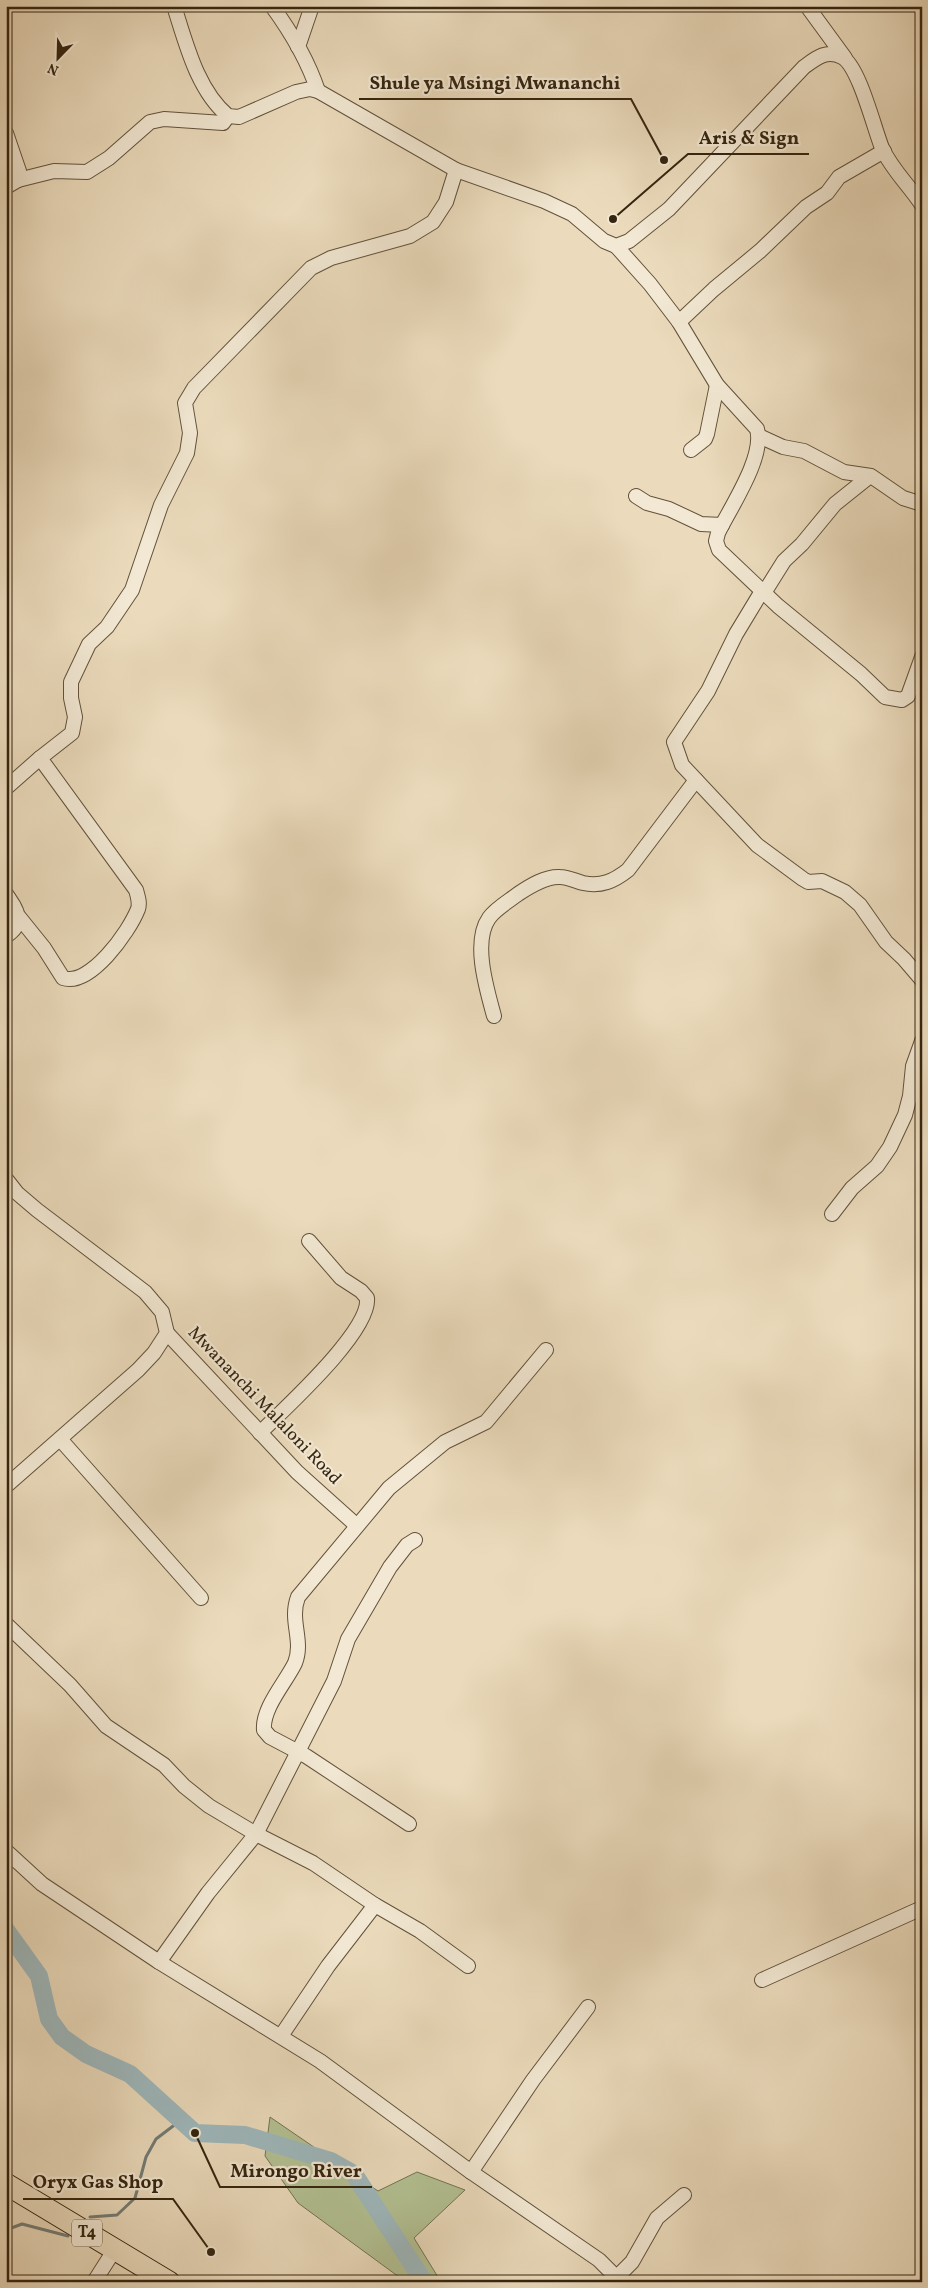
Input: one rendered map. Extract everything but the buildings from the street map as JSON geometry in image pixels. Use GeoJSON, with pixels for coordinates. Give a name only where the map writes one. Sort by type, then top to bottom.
{"type":"FeatureCollection","features":[{"type":"Feature","properties":{"kind":"highway","name":"T4"},"geometry":{"type":"LineString","coordinates":[[6,2184],[169,2282]]}},
{"type":"Feature","properties":{"kind":"street"},"geometry":{"type":"LineString","coordinates":[[174,6],[192,60],[210,95],[228,116],[239,117],[302,90],[318,91],[456,170],[544,201],[572,214],[604,241],[616,246],[650,284],[679,322],[717,385],[757,429],[759,436],[750,470],[722,525],[716,541],[719,550],[763,592],[854,668],[885,697],[902,700],[908,696],[922,657]]}},
{"type":"Feature","properties":{"kind":"street"},"geometry":{"type":"LineString","coordinates":[[272,6],[298,47],[313,76],[318,91]]}},
{"type":"Feature","properties":{"kind":"street"},"geometry":{"type":"LineString","coordinates":[[298,47],[312,6]]}},
{"type":"Feature","properties":{"kind":"street"},"geometry":{"type":"LineString","coordinates":[[808,6],[856,74],[892,168],[922,205]]}},
{"type":"Feature","properties":{"kind":"street"},"geometry":{"type":"LineString","coordinates":[[616,246],[629,241],[669,209],[804,67],[818,49],[822,26]]}},
{"type":"Feature","properties":{"kind":"street"},"geometry":{"type":"LineString","coordinates":[[804,67],[825,54],[833,53],[847,60]]}},
{"type":"Feature","properties":{"kind":"street"},"geometry":{"type":"LineString","coordinates":[[12,183],[54,171],[87,172],[109,158],[150,122],[177,119],[216,124],[223,123],[228,116]]}},
{"type":"Feature","properties":{"kind":"street"},"geometry":{"type":"LineString","coordinates":[[6,132],[19,171],[12,183]]}},
{"type":"Feature","properties":{"kind":"street"},"geometry":{"type":"LineString","coordinates":[[679,322],[714,289],[760,251],[806,207],[827,193],[839,177],[884,151]]}},
{"type":"Feature","properties":{"kind":"street"},"geometry":{"type":"LineString","coordinates":[[6,788],[72,733],[75,717],[71,698],[71,682],[90,644],[107,627],[132,590],[162,505],[187,454],[190,434],[185,403],[194,388],[311,268],[331,258],[410,236],[433,222],[446,202],[456,170]]}},
{"type":"Feature","properties":{"kind":"street"},"geometry":{"type":"LineString","coordinates":[[691,450],[705,439],[707,434],[717,385]]}},
{"type":"Feature","properties":{"kind":"street"},"geometry":{"type":"LineString","coordinates":[[759,436],[782,447],[804,451],[844,472],[870,476],[903,498],[922,504]]}},
{"type":"Feature","properties":{"kind":"street"},"geometry":{"type":"LineString","coordinates":[[870,476],[834,504],[802,544],[784,561],[736,634],[708,691],[674,742],[682,765],[758,845],[808,882],[822,880],[845,892],[860,905],[886,942],[922,980]]}},
{"type":"Feature","properties":{"kind":"street"},"geometry":{"type":"LineString","coordinates":[[636,496],[647,503],[669,509],[701,524],[722,525]]}},
{"type":"Feature","properties":{"kind":"street"},"geometry":{"type":"LineString","coordinates":[[6,894],[19,917],[44,948],[62,978],[68,980],[80,978],[105,958],[138,908],[136,890],[40,758]]}},
{"type":"Feature","properties":{"kind":"street"},"geometry":{"type":"LineString","coordinates":[[494,1016],[482,959],[484,928],[489,918],[531,886],[549,879],[560,876],[593,885],[618,878],[628,870],[696,780]]}},
{"type":"Feature","properties":{"kind":"street"},"geometry":{"type":"LineString","coordinates":[[6,936],[18,925],[19,917]]}},
{"type":"Feature","properties":{"kind":"street"},"geometry":{"type":"LineString","coordinates":[[832,1214],[852,1188],[877,1166],[890,1147],[905,1115],[910,1096],[913,1066],[922,1041]]}},
{"type":"Feature","properties":{"kind":"street"},"geometry":{"type":"LineString","coordinates":[[6,1179],[17,1194],[145,1292],[162,1312],[167,1333],[154,1353],[138,1370],[7,1483]]}},
{"type":"Feature","properties":{"kind":"street"},"geometry":{"type":"LineString","coordinates":[[260,1433],[325,1369],[366,1312],[367,1298],[341,1278],[309,1241]]}},
{"type":"Feature","properties":{"kind":"street","name":"Mwananchi Malaloni Road"},"geometry":{"type":"LineString","coordinates":[[167,1333],[297,1472],[356,1525]]}},
{"type":"Feature","properties":{"kind":"street"},"geometry":{"type":"LineString","coordinates":[[409,1824],[363,1792],[270,1737],[264,1730],[265,1715],[294,1663],[298,1652],[294,1607],[298,1597],[346,1541],[356,1525],[389,1488],[445,1442],[486,1422],[546,1350]]}},
{"type":"Feature","properties":{"kind":"street"},"geometry":{"type":"LineString","coordinates":[[60,1439],[201,1598]]}},
{"type":"Feature","properties":{"kind":"street"},"geometry":{"type":"LineString","coordinates":[[159,1962],[208,1893],[256,1834],[334,1681],[348,1638],[390,1567],[407,1545],[415,1540]]}},
{"type":"Feature","properties":{"kind":"street"},"geometry":{"type":"LineString","coordinates":[[6,1624],[70,1685],[106,1726],[164,1765],[184,1786],[209,1806],[256,1834],[313,1863],[375,1905],[420,1931],[468,1966]]}},
{"type":"Feature","properties":{"kind":"street"},"geometry":{"type":"LineString","coordinates":[[6,1851],[42,1884],[159,1962],[320,2061],[471,2172],[599,2260],[616,2280],[632,2262],[657,2218],[684,2195]]}},
{"type":"Feature","properties":{"kind":"street"},"geometry":{"type":"LineString","coordinates":[[280,2036],[328,1966],[375,1905]]}},
{"type":"Feature","properties":{"kind":"street"},"geometry":{"type":"LineString","coordinates":[[762,1980],[922,1908]]}},
{"type":"Feature","properties":{"kind":"street"},"geometry":{"type":"LineString","coordinates":[[471,2172],[533,2080],[588,2007]]}},
{"type":"Feature","properties":{"kind":"street"},"geometry":{"type":"LineString","coordinates":[[94,2282],[115,2249]]}},
{"type":"Feature","properties":{"kind":"green space"},"geometry":{"type":"Polygon","coordinates":[[[270,2117],[378,2191],[417,2172],[465,2190],[414,2238],[441,2282],[401,2282],[399,2277],[298,2203],[265,2156],[270,2117]]]}},
{"type":"Feature","properties":{"kind":"waterway"},"geometry":{"type":"LineString","coordinates":[[6,1930],[39,1976],[49,2019],[62,2037],[86,2054],[130,2074],[195,2133],[245,2135],[331,2161],[354,2174],[424,2282]]}},
{"type":"Feature","properties":{"kind":"waterway"},"geometry":{"type":"LineString","coordinates":[[90,2217],[117,2215],[135,2198],[146,2157],[156,2139],[181,2120]]}},
{"type":"Feature","properties":{"kind":"waterway"},"geometry":{"type":"LineString","coordinates":[[6,2230],[22,2224],[68,2236]]}},
{"type":"Feature","properties":{"kind":"place","name":"Shule ya Msingi Mwananchi"},"geometry":{"type":"Point","coordinates":[664,160]}},
{"type":"Feature","properties":{"kind":"place","name":"Aris & Sign"},"geometry":{"type":"Point","coordinates":[613,219]}},
{"type":"Feature","properties":{"kind":"place","name":"Mirongo River"},"geometry":{"type":"Point","coordinates":[195,2133]}},
{"type":"Feature","properties":{"kind":"place","name":"Oryx Gas Shop"},"geometry":{"type":"Point","coordinates":[211,2252]}}]}
